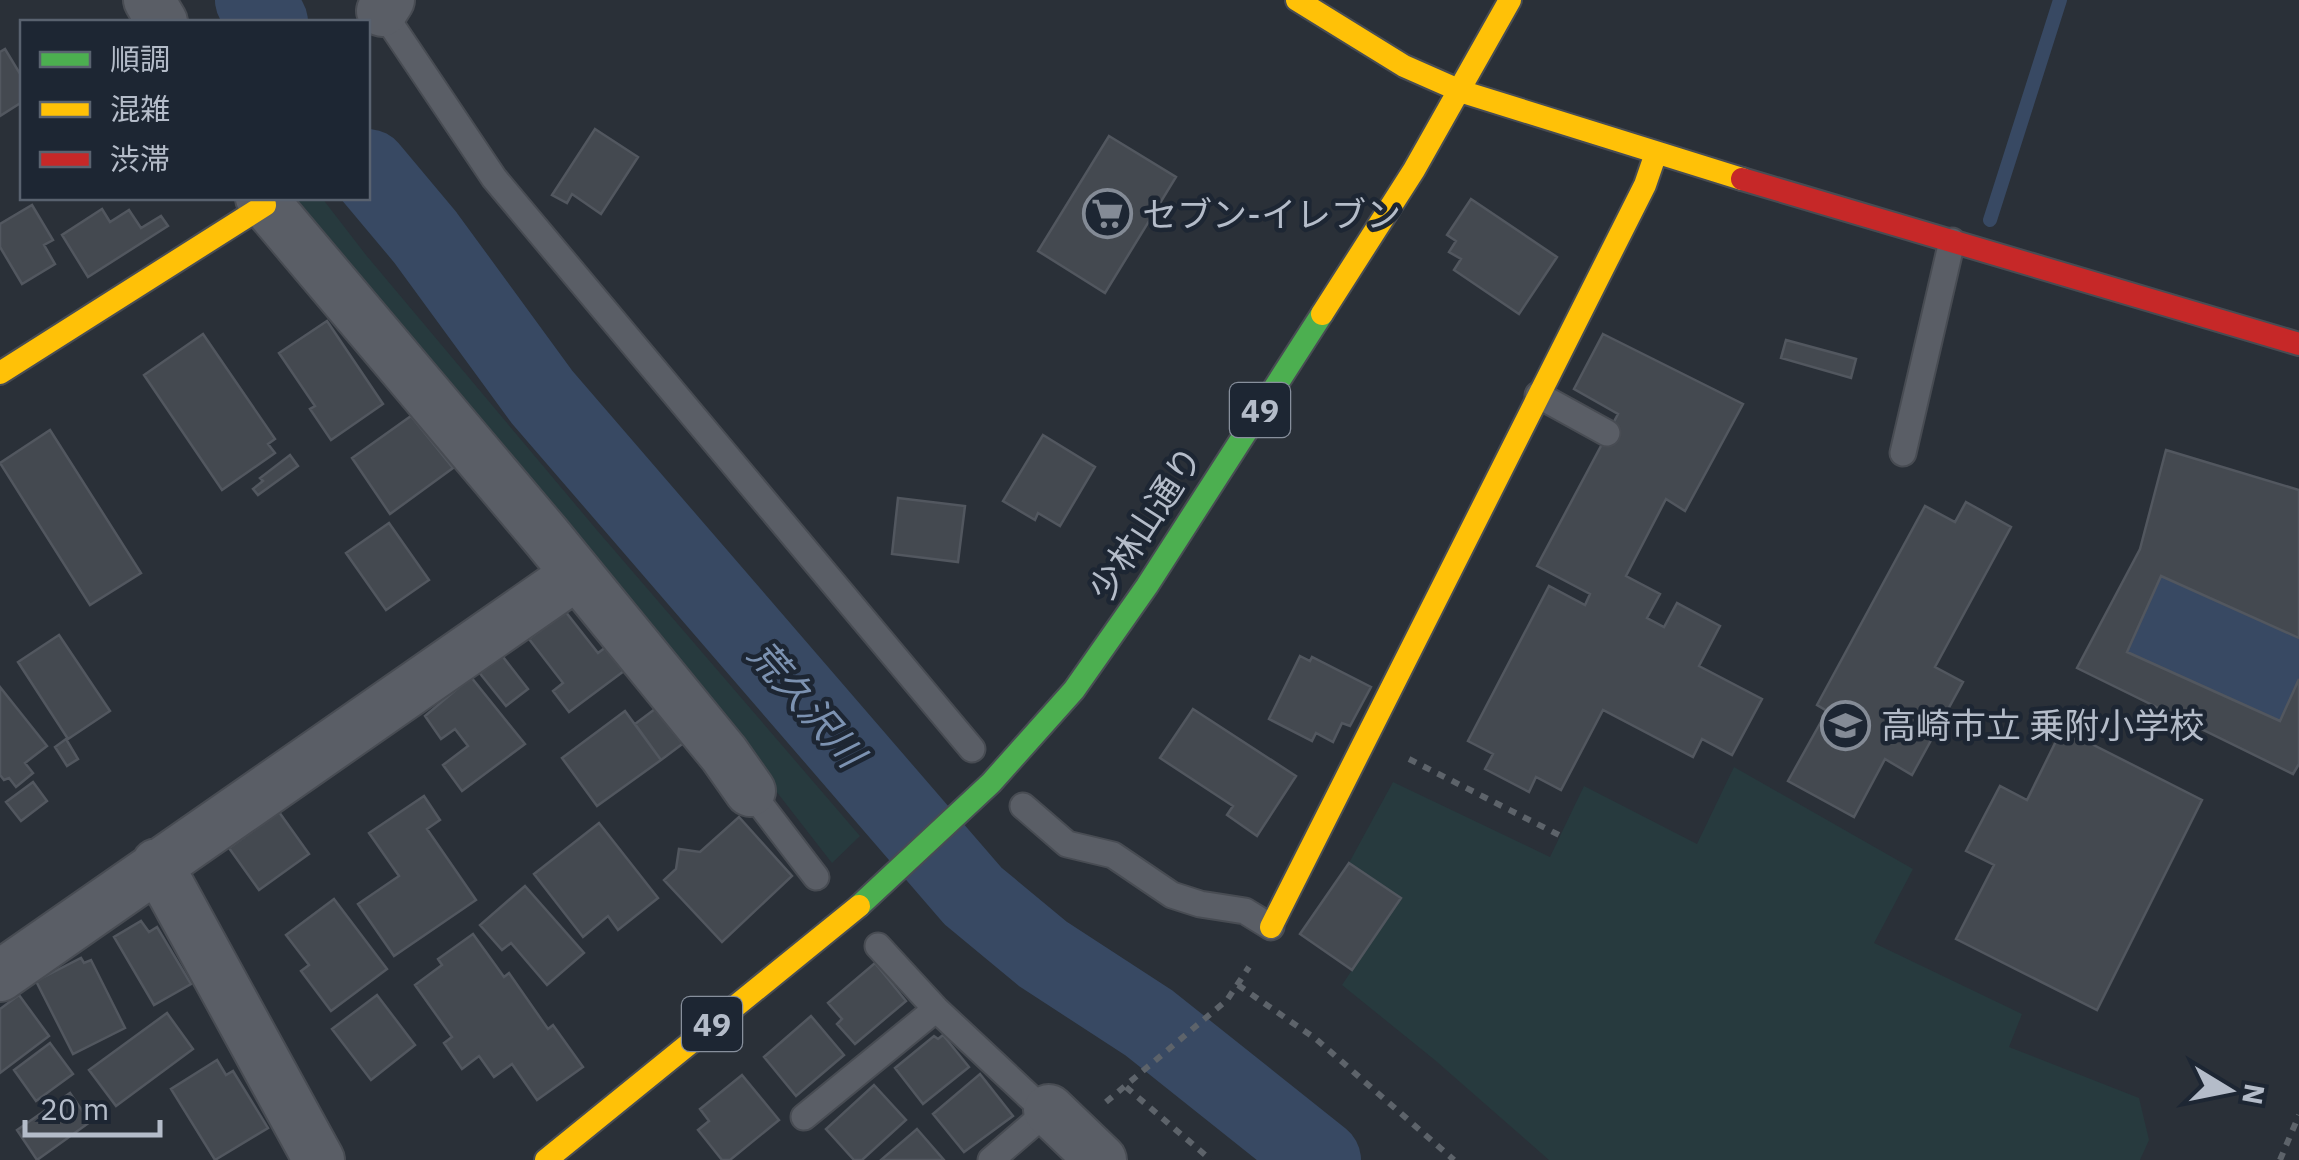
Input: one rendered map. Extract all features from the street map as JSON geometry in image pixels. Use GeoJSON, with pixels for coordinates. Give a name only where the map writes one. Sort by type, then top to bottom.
{"type":"FeatureCollection","features":[{"type":"Feature","properties":{"kind":"street"},"geometry":{"type":"LineString","coordinates":[[1297,0],[1404,66],[1462,92],[1656,154],[2299,344]]}},
{"type":"Feature","properties":{"kind":"street","name":"少林山通り"},"geometry":{"type":"LineString","coordinates":[[546,1160],[878,888],[976,797],[1048,721],[1124,619],[1372,240],[1462,92],[1510,0]]}},
{"type":"Feature","properties":{"kind":"street"},"geometry":{"type":"LineString","coordinates":[[1271,927],[1645,184],[1656,154]]}},
{"type":"Feature","properties":{"kind":"street"},"geometry":{"type":"LineString","coordinates":[[0,373],[263,201],[577,574],[750,791]]}},
{"type":"Feature","properties":{"kind":"street"},"geometry":{"type":"LineString","coordinates":[[0,976],[577,574]]}},
{"type":"Feature","properties":{"kind":"street"},"geometry":{"type":"LineString","coordinates":[[157,864],[318,1160]]}},
{"type":"Feature","properties":{"kind":"street"},"geometry":{"type":"LineString","coordinates":[[1048,1110],[1100,1160]]}},
{"type":"Feature","properties":{"kind":"lane"},"geometry":{"type":"LineString","coordinates":[[386,6],[494,178],[972,749]]}},
{"type":"Feature","properties":{"kind":"lane"},"geometry":{"type":"LineString","coordinates":[[1903,454],[1952,240]]}},
{"type":"Feature","properties":{"kind":"lane"},"geometry":{"type":"LineString","coordinates":[[1538,394],[1608,432]]}},
{"type":"Feature","properties":{"kind":"lane"},"geometry":{"type":"LineString","coordinates":[[750,791],[816,877]]}},
{"type":"Feature","properties":{"kind":"lane"},"geometry":{"type":"LineString","coordinates":[[1024,806],[1066,844],[1092,847],[1113,855],[1172,894],[1200,904],[1245,911],[1271,927]]}},
{"type":"Feature","properties":{"kind":"lane"},"geometry":{"type":"LineString","coordinates":[[878,946],[936,1009],[1048,1110],[990,1160]]}},
{"type":"Feature","properties":{"kind":"lane"},"geometry":{"type":"LineString","coordinates":[[804,1118],[936,1009]]}},
{"type":"Feature","properties":{"kind":"path"},"geometry":{"type":"LineString","coordinates":[[1368,738],[1560,836]]}},
{"type":"Feature","properties":{"kind":"path"},"geometry":{"type":"LineString","coordinates":[[1102,1105],[1227,1000],[1238,984],[1316,1039],[1454,1160]]}},
{"type":"Feature","properties":{"kind":"path"},"geometry":{"type":"LineString","coordinates":[[1126,1087],[1211,1160]]}},
{"type":"Feature","properties":{"kind":"path"},"geometry":{"type":"LineString","coordinates":[[2280,1160],[2299,1115]]}},
{"type":"Feature","properties":{"kind":"green space"},"geometry":{"type":"Polygon","coordinates":[[[288,200],[324,200],[596,529],[860,836],[832,863],[738,742],[288,200]]]}},
{"type":"Feature","properties":{"kind":"green space"},"geometry":{"type":"Polygon","coordinates":[[[1734,767],[1913,869],[1874,943],[2022,1014],[2009,1047],[2139,1098],[2149,1140],[2140,1160],[1549,1160],[1342,985],[1400,898],[1349,863],[1393,782],[1550,857],[1584,786],[1697,844],[1734,767]]]}},
{"type":"Feature","properties":{"kind":"water"},"geometry":{"type":"Polygon","coordinates":[[[2161,576],[2299,638],[2299,679],[2280,721],[2127,652],[2161,576]]]}},
{"type":"Feature","properties":{"kind":"building"},"geometry":{"type":"Polygon","coordinates":[[[5,49],[20,74],[20,103],[0,116],[0,52],[5,49]]]}},
{"type":"Feature","properties":{"kind":"building"},"geometry":{"type":"Polygon","coordinates":[[[595,129],[638,157],[601,214],[572,194],[567,203],[552,195],[595,129]]]}},
{"type":"Feature","properties":{"kind":"building","name":"セブン-イレブン"},"geometry":{"type":"Polygon","coordinates":[[[1109,136],[1176,177],[1105,293],[1038,251],[1109,136]]]}},
{"type":"Feature","properties":{"kind":"building"},"geometry":{"type":"Polygon","coordinates":[[[1471,199],[1557,257],[1519,314],[1454,270],[1461,259],[1449,252],[1456,241],[1447,235],[1471,199]]]}},
{"type":"Feature","properties":{"kind":"building"},"geometry":{"type":"Polygon","coordinates":[[[32,205],[53,240],[44,245],[55,264],[22,284],[0,247],[0,224],[32,205]]]}},
{"type":"Feature","properties":{"kind":"building"},"geometry":{"type":"Polygon","coordinates":[[[102,209],[110,222],[129,210],[141,228],[161,216],[168,226],[88,277],[62,235],[102,209]]]}},
{"type":"Feature","properties":{"kind":"building"},"geometry":{"type":"Polygon","coordinates":[[[327,321],[383,404],[331,440],[310,409],[315,406],[279,353],[327,321]]]}},
{"type":"Feature","properties":{"kind":"building"},"geometry":{"type":"Polygon","coordinates":[[[203,334],[275,439],[268,444],[275,453],[222,490],[144,375],[203,334]]]}},
{"type":"Feature","properties":{"kind":"building"},"geometry":{"type":"Polygon","coordinates":[[[1603,334],[1743,404],[1685,511],[1666,499],[1626,576],[1660,594],[1647,618],[1664,627],[1677,603],[1720,626],[1699,666],[1762,699],[1732,755],[1702,739],[1693,757],[1603,710],[1561,790],[1536,777],[1529,792],[1485,769],[1493,754],[1468,741],[1549,586],[1585,605],[1590,594],[1537,566],[1618,414],[1574,389],[1603,334]]]}},
{"type":"Feature","properties":{"kind":"building"},"geometry":{"type":"Polygon","coordinates":[[[1786,340],[1856,359],[1851,378],[1781,358],[1786,340]]]}},
{"type":"Feature","properties":{"kind":"building"},"geometry":{"type":"Polygon","coordinates":[[[411,416],[453,468],[390,514],[352,458],[411,416]]]}},
{"type":"Feature","properties":{"kind":"building"},"geometry":{"type":"Polygon","coordinates":[[[50,430],[141,573],[90,605],[0,463],[50,430]]]}},
{"type":"Feature","properties":{"kind":"building"},"geometry":{"type":"Polygon","coordinates":[[[1043,435],[1095,467],[1060,526],[1038,513],[1035,520],[1003,501],[1043,435]]]}},
{"type":"Feature","properties":{"kind":"building"},"geometry":{"type":"Polygon","coordinates":[[[2166,450],[2299,490],[2299,638],[2161,576],[2127,652],[2280,721],[2299,679],[2299,764],[2293,774],[2077,668],[2140,549],[2166,450]]]}},
{"type":"Feature","properties":{"kind":"building"},"geometry":{"type":"Polygon","coordinates":[[[290,455],[298,466],[258,495],[253,489],[263,481],[260,478],[290,455]]]}},
{"type":"Feature","properties":{"kind":"building"},"geometry":{"type":"Polygon","coordinates":[[[898,498],[965,506],[958,562],[892,554],[898,498]]]}},
{"type":"Feature","properties":{"kind":"building"},"geometry":{"type":"Polygon","coordinates":[[[1966,502],[2011,527],[1935,667],[1963,682],[1912,775],[1885,759],[1854,817],[1788,781],[1827,711],[1817,705],[1925,506],[1955,522],[1966,502]]]}},
{"type":"Feature","properties":{"kind":"building"},"geometry":{"type":"Polygon","coordinates":[[[389,523],[429,580],[386,610],[346,553],[389,523]]]}},
{"type":"Feature","properties":{"kind":"building"},"geometry":{"type":"Polygon","coordinates":[[[565,611],[598,653],[606,647],[624,671],[569,712],[553,691],[563,683],[529,639],[565,611]]]}},
{"type":"Feature","properties":{"kind":"building"},"geometry":{"type":"Polygon","coordinates":[[[59,635],[110,711],[68,739],[18,662],[59,635]]]}},
{"type":"Feature","properties":{"kind":"building"},"geometry":{"type":"Polygon","coordinates":[[[500,653],[528,689],[506,706],[478,671],[500,653]]]}},
{"type":"Feature","properties":{"kind":"building"},"geometry":{"type":"Polygon","coordinates":[[[1300,656],[1310,661],[1312,657],[1371,687],[1350,726],[1342,723],[1333,742],[1316,733],[1312,741],[1269,719],[1300,656]]]}},
{"type":"Feature","properties":{"kind":"building"},"geometry":{"type":"Polygon","coordinates":[[[471,677],[525,744],[462,791],[443,765],[468,746],[455,729],[441,739],[425,716],[471,677]]]}},
{"type":"Feature","properties":{"kind":"building"},"geometry":{"type":"Polygon","coordinates":[[[0,687],[47,746],[25,763],[33,773],[16,787],[0,775],[0,687]]]}},
{"type":"Feature","properties":{"kind":"building"},"geometry":{"type":"Polygon","coordinates":[[[659,706],[685,742],[661,760],[635,724],[659,706]]]}},
{"type":"Feature","properties":{"kind":"building"},"geometry":{"type":"Polygon","coordinates":[[[1193,709],[1296,776],[1257,836],[1227,815],[1233,806],[1160,758],[1193,709]]]}},
{"type":"Feature","properties":{"kind":"building"},"geometry":{"type":"Polygon","coordinates":[[[625,711],[661,760],[597,806],[562,758],[625,711]]]}},
{"type":"Feature","properties":{"kind":"building"},"geometry":{"type":"Polygon","coordinates":[[[2062,729],[2202,800],[2097,1010],[1956,939],[1994,865],[1966,851],[2000,786],[2027,800],[2062,729]]]}},
{"type":"Feature","properties":{"kind":"building"},"geometry":{"type":"Polygon","coordinates":[[[66,739],[78,759],[67,766],[55,747],[66,739]]]}},
{"type":"Feature","properties":{"kind":"building"},"geometry":{"type":"Polygon","coordinates":[[[33,782],[47,801],[21,821],[6,802],[33,782]]]}},
{"type":"Feature","properties":{"kind":"building"},"geometry":{"type":"Polygon","coordinates":[[[424,796],[440,820],[427,829],[476,900],[394,956],[358,904],[399,876],[369,833],[424,796]]]}},
{"type":"Feature","properties":{"kind":"building"},"geometry":{"type":"Polygon","coordinates":[[[279,812],[309,854],[259,890],[229,848],[279,812]]]}},
{"type":"Feature","properties":{"kind":"building"},"geometry":{"type":"Polygon","coordinates":[[[739,817],[792,876],[722,942],[664,880],[676,869],[679,849],[700,852],[739,817]]]}},
{"type":"Feature","properties":{"kind":"building"},"geometry":{"type":"Polygon","coordinates":[[[599,823],[658,898],[618,930],[608,916],[583,937],[534,874],[599,823]]]}},
{"type":"Feature","properties":{"kind":"building"},"geometry":{"type":"Polygon","coordinates":[[[1349,863],[1401,898],[1352,970],[1300,934],[1349,863]]]}},
{"type":"Feature","properties":{"kind":"building"},"geometry":{"type":"Polygon","coordinates":[[[525,886],[584,953],[547,985],[511,943],[502,950],[480,925],[525,886]]]}},
{"type":"Feature","properties":{"kind":"building"},"geometry":{"type":"Polygon","coordinates":[[[334,899],[387,969],[331,1011],[301,971],[309,965],[286,935],[334,899]]]}},
{"type":"Feature","properties":{"kind":"building"},"geometry":{"type":"Polygon","coordinates":[[[141,921],[149,932],[157,927],[191,984],[154,1005],[114,937],[141,921]]]}},
{"type":"Feature","properties":{"kind":"building"},"geometry":{"type":"Polygon","coordinates":[[[473,934],[504,977],[509,973],[548,1029],[553,1025],[583,1067],[537,1100],[512,1064],[494,1077],[479,1056],[462,1069],[444,1043],[452,1037],[415,985],[442,965],[438,959],[473,934]]]}},
{"type":"Feature","properties":{"kind":"building"},"geometry":{"type":"Polygon","coordinates":[[[81,958],[84,963],[91,960],[125,1028],[73,1054],[36,981],[81,958]]]}},
{"type":"Feature","properties":{"kind":"building"},"geometry":{"type":"Polygon","coordinates":[[[875,963],[906,1001],[855,1044],[837,1024],[842,1019],[828,1003],[875,963]]]}},
{"type":"Feature","properties":{"kind":"building"},"geometry":{"type":"Polygon","coordinates":[[[19,995],[49,1036],[0,1073],[0,1009],[19,995]]]}},
{"type":"Feature","properties":{"kind":"building"},"geometry":{"type":"Polygon","coordinates":[[[377,995],[415,1045],[371,1080],[332,1029],[377,995]]]}},
{"type":"Feature","properties":{"kind":"building"},"geometry":{"type":"Polygon","coordinates":[[[167,1013],[193,1049],[116,1106],[89,1070],[167,1013]]]}},
{"type":"Feature","properties":{"kind":"building"},"geometry":{"type":"Polygon","coordinates":[[[811,1016],[844,1055],[796,1096],[764,1057],[811,1016]]]}},
{"type":"Feature","properties":{"kind":"building"},"geometry":{"type":"Polygon","coordinates":[[[943,1035],[969,1067],[923,1104],[895,1068],[934,1036],[938,1039],[943,1035]]]}},
{"type":"Feature","properties":{"kind":"building"},"geometry":{"type":"Polygon","coordinates":[[[50,1043],[73,1074],[36,1101],[14,1070],[50,1043]]]}},
{"type":"Feature","properties":{"kind":"building"},"geometry":{"type":"Polygon","coordinates":[[[217,1060],[226,1075],[233,1071],[268,1128],[215,1160],[171,1089],[217,1060]]]}},
{"type":"Feature","properties":{"kind":"building"},"geometry":{"type":"Polygon","coordinates":[[[980,1074],[1013,1116],[964,1152],[933,1114],[980,1074]]]}},
{"type":"Feature","properties":{"kind":"building"},"geometry":{"type":"Polygon","coordinates":[[[742,1075],[779,1120],[730,1160],[722,1160],[698,1130],[709,1121],[700,1109],[742,1075]]]}},
{"type":"Feature","properties":{"kind":"building"},"geometry":{"type":"Polygon","coordinates":[[[874,1085],[906,1120],[862,1160],[854,1160],[826,1129],[874,1085]]]}},
{"type":"Feature","properties":{"kind":"building"},"geometry":{"type":"Polygon","coordinates":[[[70,1093],[90,1122],[37,1160],[17,1130],[70,1093]]]}},
{"type":"Feature","properties":{"kind":"building"},"geometry":{"type":"Polygon","coordinates":[[[917,1129],[944,1160],[881,1160],[917,1129]]]}},
{"type":"Feature","properties":{"kind":"waterway","name":"荒久沢川"},"geometry":{"type":"LineString","coordinates":[[255,0],[267,20]]}},
{"type":"Feature","properties":{"kind":"waterway"},"geometry":{"type":"LineString","coordinates":[[1990,220],[2060,0]]}},
{"type":"Feature","properties":{"kind":"waterway","name":"荒久沢川"},"geometry":{"type":"LineString","coordinates":[[370,171],[425,237],[542,397],[973,896],[1043,954],[1149,1023],[1321,1160]]}},
{"type":"Feature","properties":{"kind":"traffic: fast"},"geometry":{"type":"LineString","coordinates":[[859,906],[991,783],[1074,690],[1147,586],[1322,314]]}},
{"type":"Feature","properties":{"kind":"traffic: slow"},"geometry":{"type":"LineString","coordinates":[[1297,0],[1404,66],[1463,92],[1742,179]]}},
{"type":"Feature","properties":{"kind":"traffic: slow"},"geometry":{"type":"LineString","coordinates":[[1322,314],[1414,170],[1510,0]]}},
{"type":"Feature","properties":{"kind":"traffic: slow"},"geometry":{"type":"LineString","coordinates":[[1271,927],[1645,185],[1656,153]]}},
{"type":"Feature","properties":{"kind":"traffic: slow"},"geometry":{"type":"LineString","coordinates":[[0,373],[265,205]]}},
{"type":"Feature","properties":{"kind":"traffic: slow"},"geometry":{"type":"LineString","coordinates":[[546,1160],[859,906]]}},
{"type":"Feature","properties":{"kind":"traffic: jam"},"geometry":{"type":"LineString","coordinates":[[1742,179],[2299,344]]}},
{"type":"Feature","properties":{"kind":"place","name":"セブン-イレブン"},"geometry":{"type":"Point","coordinates":[1107,214]}},
{"type":"Feature","properties":{"kind":"place","name":"高崎市立 乗附小学校"},"geometry":{"type":"Point","coordinates":[1846,725]}}]}
